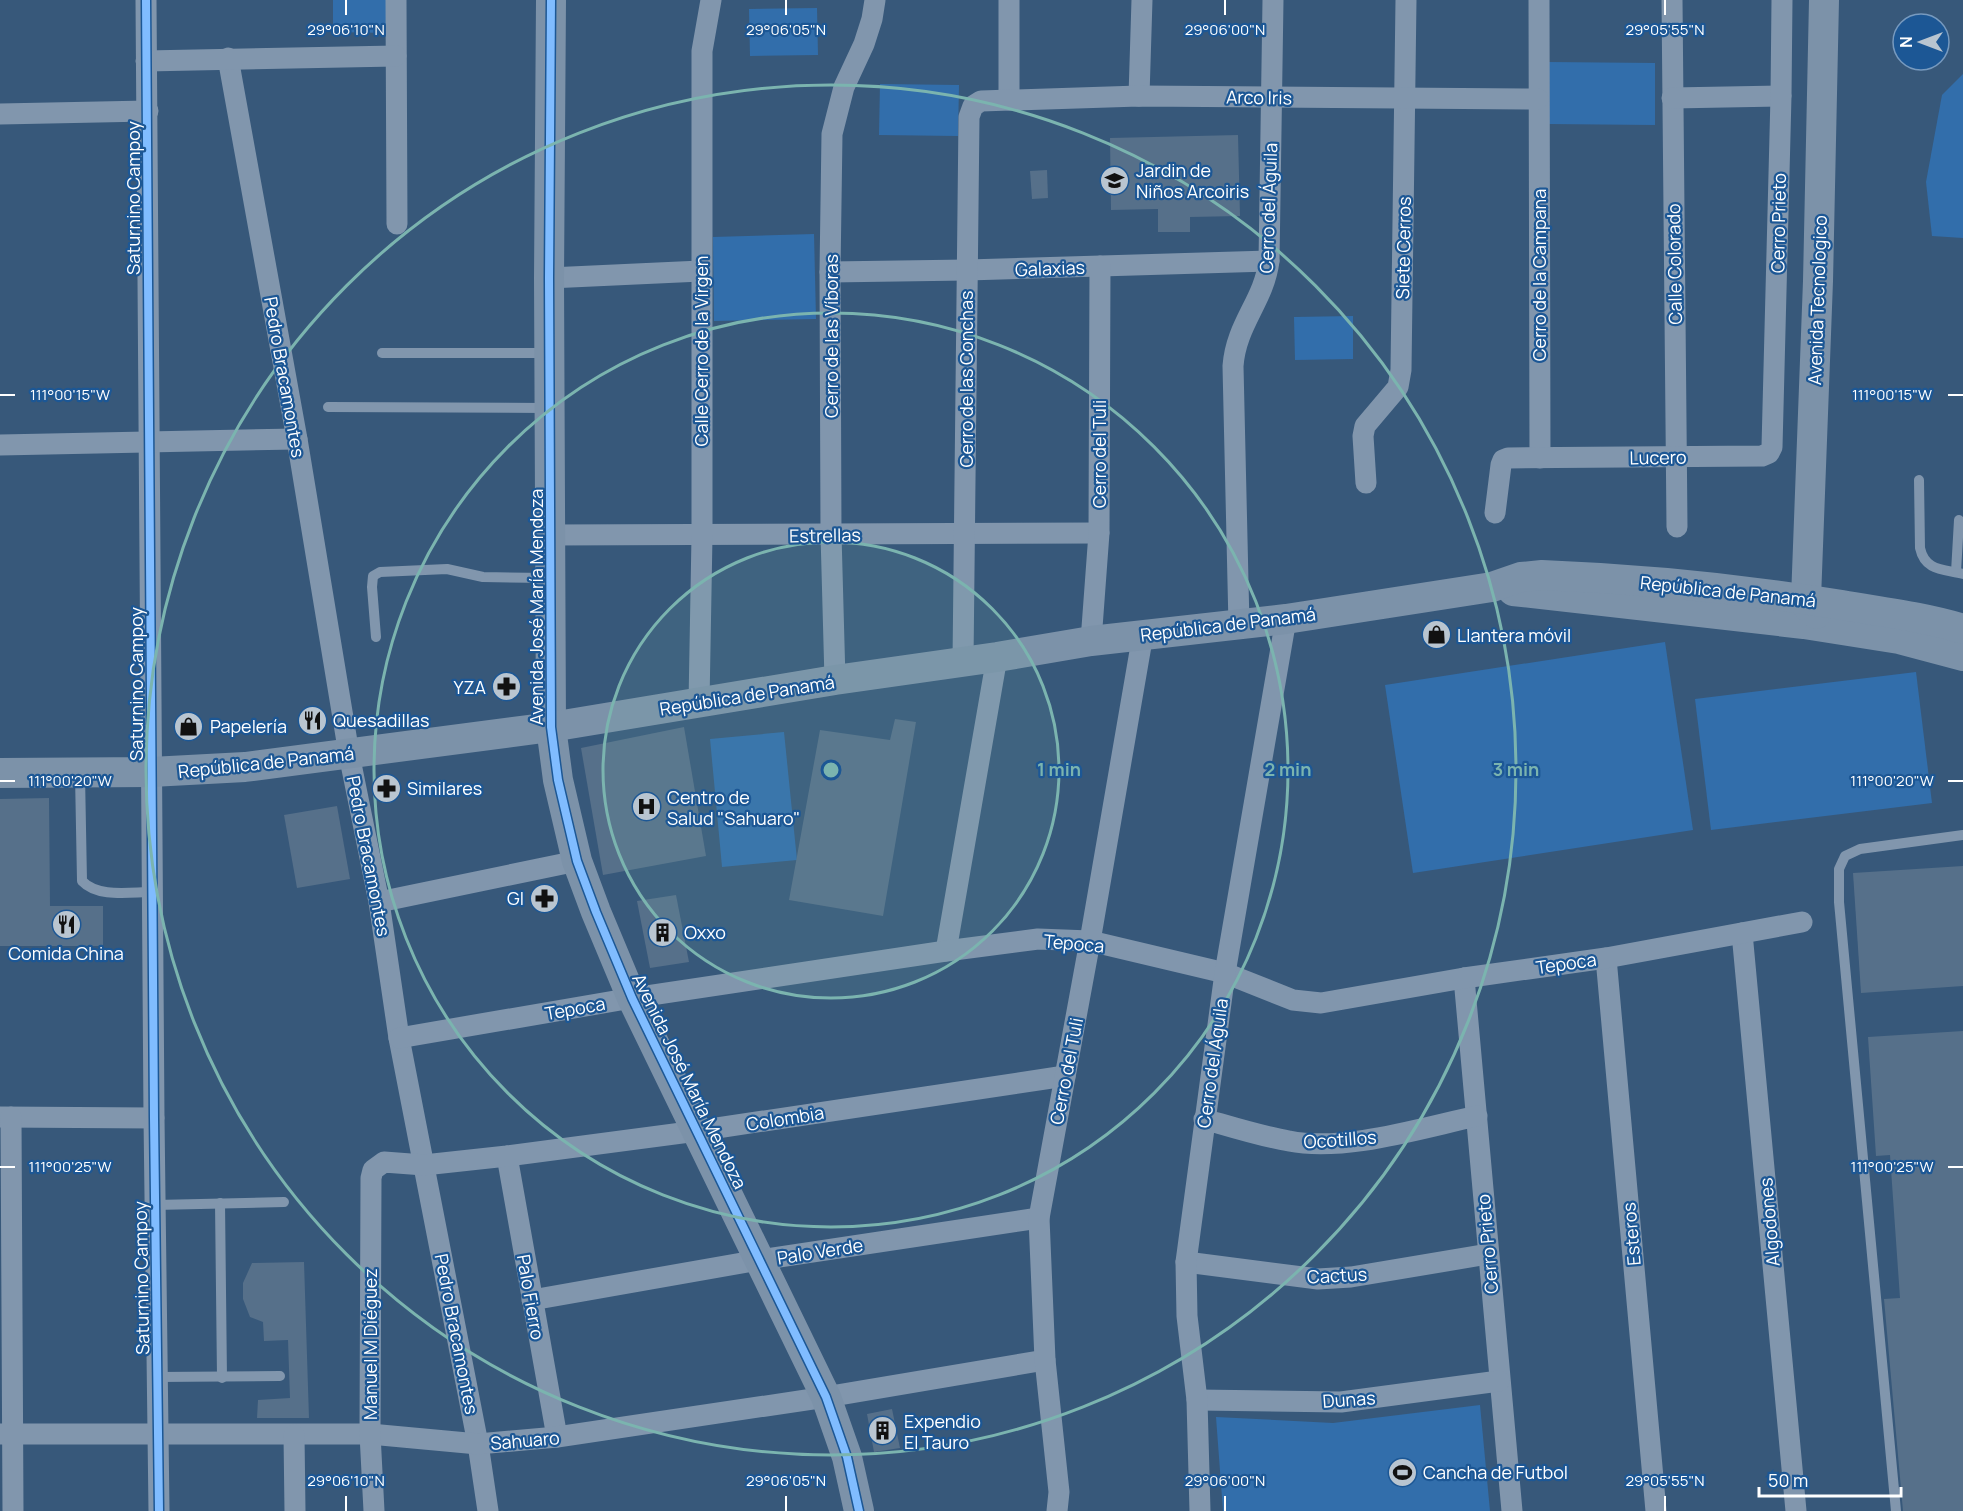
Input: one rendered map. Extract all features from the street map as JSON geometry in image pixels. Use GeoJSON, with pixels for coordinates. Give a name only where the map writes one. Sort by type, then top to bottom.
{"type":"FeatureCollection","features":[{"type":"Feature","properties":{"kind":"main road","name":"Avenida José María Mendoza"},"geometry":{"type":"LineString","coordinates":[[551,0],[549,278],[551,727],[558,780],[577,861],[632,998],[826,1397],[847,1457],[859,1511]]}},
{"type":"Feature","properties":{"kind":"main road","name":"Avenida Tecnologico"},"geometry":{"type":"LineString","coordinates":[[1806,599],[1818,281],[1824,0]]}},
{"type":"Feature","properties":{"kind":"main road","name":"República de Panamá"},"geometry":{"type":"LineString","coordinates":[[0,773],[151,772],[245,767],[349,754],[551,727],[1091,641],[1286,619],[1492,587],[1521,577],[1542,575],[1688,585],[1806,599],[1903,615],[1963,629]]}},
{"type":"Feature","properties":{"kind":"main road"},"geometry":{"type":"LineString","coordinates":[[1535,595],[1588,586],[1789,610],[1798,607],[1806,599]]}},
{"type":"Feature","properties":{"kind":"main road","name":"República de Panamá"},"geometry":{"type":"LineString","coordinates":[[1492,587],[1535,595],[1803,624],[1899,639],[1963,656]]}},
{"type":"Feature","properties":{"kind":"main road"},"geometry":{"type":"LineString","coordinates":[[1806,599],[1808,607],[1817,614],[1901,628],[1963,643]]}},
{"type":"Feature","properties":{"kind":"street","name":"Saturnino Campoy"},"geometry":{"type":"LineString","coordinates":[[146,0],[159,1511]]}},
{"type":"Feature","properties":{"kind":"street"},"geometry":{"type":"LineString","coordinates":[[396,0],[397,224]]}},
{"type":"Feature","properties":{"kind":"street","name":"Calle Cerro de la Virgen"},"geometry":{"type":"LineString","coordinates":[[699,703],[702,536],[702,51],[711,0]]}},
{"type":"Feature","properties":{"kind":"street","name":"Cerro de las Víboras"},"geometry":{"type":"LineString","coordinates":[[835,680],[831,534],[832,134],[844,87],[864,44],[875,0]]}},
{"type":"Feature","properties":{"kind":"street"},"geometry":{"type":"LineString","coordinates":[[1008,0],[1009,100]]}},
{"type":"Feature","properties":{"kind":"street"},"geometry":{"type":"LineString","coordinates":[[1139,96],[1142,0]]}},
{"type":"Feature","properties":{"kind":"street","name":"Cerro del Águila"},"geometry":{"type":"LineString","coordinates":[[1239,625],[1235,348],[1239,334],[1264,286],[1269,261],[1273,0]]}},
{"type":"Feature","properties":{"kind":"street","name":"Siete Cerros"},"geometry":{"type":"LineString","coordinates":[[1366,483],[1363,436],[1365,426],[1398,387],[1401,370],[1406,0]]}},
{"type":"Feature","properties":{"kind":"street","name":"Cerro de la Campana"},"geometry":{"type":"LineString","coordinates":[[1539,0],[1540,458]]}},
{"type":"Feature","properties":{"kind":"street","name":"Calle Colorado"},"geometry":{"type":"LineString","coordinates":[[1672,0],[1677,527]]}},
{"type":"Feature","properties":{"kind":"street","name":"Cerro Prieto"},"geometry":{"type":"LineString","coordinates":[[1773,447],[1782,0]]}},
{"type":"Feature","properties":{"kind":"street"},"geometry":{"type":"LineString","coordinates":[[146,61],[396,56]]}},
{"type":"Feature","properties":{"kind":"street","name":"Pedro Bracamontes"},"geometry":{"type":"LineString","coordinates":[[228,58],[297,439],[349,754],[380,902],[399,1038],[478,1444],[488,1511]]}},
{"type":"Feature","properties":{"kind":"street","name":"Arco Iris"},"geometry":{"type":"LineString","coordinates":[[981,101],[1139,96],[1538,99]]}},
{"type":"Feature","properties":{"kind":"street"},"geometry":{"type":"LineString","coordinates":[[1672,98],[1781,96]]}},
{"type":"Feature","properties":{"kind":"street","name":"Cerro de las Conchas"},"geometry":{"type":"LineString","coordinates":[[963,662],[969,117],[973,106],[981,101]]}},
{"type":"Feature","properties":{"kind":"street"},"geometry":{"type":"LineString","coordinates":[[0,114],[148,111]]}},
{"type":"Feature","properties":{"kind":"street","name":"Galaxias"},"geometry":{"type":"LineString","coordinates":[[830,272],[1269,261]]}},
{"type":"Feature","properties":{"kind":"street","name":"Cerro del Tuli"},"geometry":{"type":"LineString","coordinates":[[1091,641],[1099,533],[1100,266]]}},
{"type":"Feature","properties":{"kind":"street"},"geometry":{"type":"LineString","coordinates":[[549,278],[701,271]]}},
{"type":"Feature","properties":{"kind":"street"},"geometry":{"type":"LineString","coordinates":[[0,445],[297,439]]}},
{"type":"Feature","properties":{"kind":"street","name":"Lucero"},"geometry":{"type":"LineString","coordinates":[[1540,458],[1762,456],[1769,453],[1773,447]]}},
{"type":"Feature","properties":{"kind":"street"},"geometry":{"type":"LineString","coordinates":[[1495,513],[1503,460],[1540,458]]}},
{"type":"Feature","properties":{"kind":"street","name":"Estrellas"},"geometry":{"type":"LineString","coordinates":[[551,535],[1099,533]]}},
{"type":"Feature","properties":{"kind":"street","name":"Cerro del Águila"},"geometry":{"type":"LineString","coordinates":[[1200,1511],[1197,1400],[1187,1316],[1186,1262],[1225,973],[1286,619]]}},
{"type":"Feature","properties":{"kind":"street","name":"Cerro del Tuli"},"geometry":{"type":"LineString","coordinates":[[1057,1511],[1059,1492],[1045,1360],[1039,1218],[1143,634]]}},
{"type":"Feature","properties":{"kind":"street"},"geometry":{"type":"LineString","coordinates":[[946,951],[997,657]]}},
{"type":"Feature","properties":{"kind":"street"},"geometry":{"type":"LineString","coordinates":[[380,902],[577,861]]}},
{"type":"Feature","properties":{"kind":"street","name":"Tepoca"},"geometry":{"type":"LineString","coordinates":[[399,1038],[632,998],[1038,939],[1090,940],[1225,973],[1279,996],[1305,1003],[1321,1003],[1464,978],[1606,958],[1802,922]]}},
{"type":"Feature","properties":{"kind":"street","name":"Algodones"},"geometry":{"type":"LineString","coordinates":[[1742,933],[1796,1511]]}},
{"type":"Feature","properties":{"kind":"street","name":"Esteros"},"geometry":{"type":"LineString","coordinates":[[1606,958],[1656,1511]]}},
{"type":"Feature","properties":{"kind":"street","name":"Cerro Prieto"},"geometry":{"type":"LineString","coordinates":[[1464,978],[1512,1511]]}},
{"type":"Feature","properties":{"kind":"street","name":"Colombia"},"geometry":{"type":"LineString","coordinates":[[371,1178],[373,1170],[384,1162],[424,1165],[507,1156],[697,1131],[1065,1076]]}},
{"type":"Feature","properties":{"kind":"street","name":"Ocotillos"},"geometry":{"type":"LineString","coordinates":[[1204,1119],[1290,1142],[1316,1143],[1342,1142],[1390,1135],[1477,1116]]}},
{"type":"Feature","properties":{"kind":"street"},"geometry":{"type":"LineString","coordinates":[[13,1511],[6,1434],[6,1117],[154,1118]]}},
{"type":"Feature","properties":{"kind":"street","name":"Palo Fierro"},"geometry":{"type":"LineString","coordinates":[[507,1156],[557,1437]]}},
{"type":"Feature","properties":{"kind":"street","name":"Manuel M Diéguez"},"geometry":{"type":"LineString","coordinates":[[371,1178],[370,1434],[374,1511]]}},
{"type":"Feature","properties":{"kind":"street","name":"Palo Verde"},"geometry":{"type":"LineString","coordinates":[[532,1300],[759,1260],[1039,1218]]}},
{"type":"Feature","properties":{"kind":"street","name":"Cactus"},"geometry":{"type":"LineString","coordinates":[[1186,1262],[1318,1279],[1351,1277],[1488,1254]]}},
{"type":"Feature","properties":{"kind":"street","name":"Sahuaro"},"geometry":{"type":"LineString","coordinates":[[6,1434],[370,1434],[478,1444],[557,1437],[826,1397],[1045,1360]]}},
{"type":"Feature","properties":{"kind":"street","name":"Dunas"},"geometry":{"type":"LineString","coordinates":[[1197,1400],[1341,1401],[1499,1381]]}},
{"type":"Feature","properties":{"kind":"street"},"geometry":{"type":"LineString","coordinates":[[294,1435],[295,1511]]}},
{"type":"Feature","properties":{"kind":"lane"},"geometry":{"type":"LineString","coordinates":[[382,353],[550,352]]}},
{"type":"Feature","properties":{"kind":"lane"},"geometry":{"type":"LineString","coordinates":[[328,407],[550,408]]}},
{"type":"Feature","properties":{"kind":"lane"},"geometry":{"type":"LineString","coordinates":[[1919,480],[1920,548],[1922,557],[1931,567],[1960,573],[1959,520]]}},
{"type":"Feature","properties":{"kind":"lane"},"geometry":{"type":"LineString","coordinates":[[376,637],[372,586],[373,576],[380,572],[447,569],[483,577],[551,578]]}},
{"type":"Feature","properties":{"kind":"lane"},"geometry":{"type":"LineString","coordinates":[[80,772],[82,880],[89,888],[102,891],[152,892]]}},
{"type":"Feature","properties":{"kind":"lane"},"geometry":{"type":"LineString","coordinates":[[1896,1511],[1839,902],[1839,868],[1845,856],[1860,849],[1963,835]]}},
{"type":"Feature","properties":{"kind":"lane"},"geometry":{"type":"LineString","coordinates":[[155,1205],[284,1202]]}},
{"type":"Feature","properties":{"kind":"lane"},"geometry":{"type":"LineString","coordinates":[[220,1203],[222,1378]]}},
{"type":"Feature","properties":{"kind":"lane"},"geometry":{"type":"LineString","coordinates":[[158,1377],[280,1376]]}},
{"type":"Feature","properties":{"kind":"shaded area"},"geometry":{"type":"Polygon","coordinates":[[[333,0],[389,0],[389,33],[333,32],[333,0]]]}},
{"type":"Feature","properties":{"kind":"shaded area"},"geometry":{"type":"Polygon","coordinates":[[[817,8],[818,55],[750,56],[749,9],[817,8]]]}},
{"type":"Feature","properties":{"kind":"shaded area"},"geometry":{"type":"Polygon","coordinates":[[[1547,62],[1655,63],[1655,125],[1548,124],[1547,62]]]}},
{"type":"Feature","properties":{"kind":"shaded area"},"geometry":{"type":"Polygon","coordinates":[[[1963,74],[1963,238],[1932,236],[1926,182],[1942,95],[1963,74]]]}},
{"type":"Feature","properties":{"kind":"shaded area"},"geometry":{"type":"Polygon","coordinates":[[[880,84],[959,85],[958,136],[879,135],[880,84]]]}},
{"type":"Feature","properties":{"kind":"shaded area"},"geometry":{"type":"Polygon","coordinates":[[[814,234],[816,319],[714,321],[713,237],[814,234]]]}},
{"type":"Feature","properties":{"kind":"shaded area"},"geometry":{"type":"Polygon","coordinates":[[[1353,316],[1353,359],[1295,360],[1294,317],[1353,316]]]}},
{"type":"Feature","properties":{"kind":"shaded area"},"geometry":{"type":"Polygon","coordinates":[[[1665,642],[1693,830],[1413,873],[1385,685],[1665,642]]]}},
{"type":"Feature","properties":{"kind":"shaded area"},"geometry":{"type":"Polygon","coordinates":[[[1916,672],[1932,803],[1711,830],[1695,699],[1916,672]]]}},
{"type":"Feature","properties":{"kind":"shaded area"},"geometry":{"type":"Polygon","coordinates":[[[784,732],[797,860],[722,867],[710,739],[784,732]]]}},
{"type":"Feature","properties":{"kind":"shaded area"},"geometry":{"type":"Polygon","coordinates":[[[1480,1405],[1490,1511],[1223,1511],[1216,1417],[1333,1423],[1480,1405]]]}},
{"type":"Feature","properties":{"kind":"building"},"geometry":{"type":"Polygon","coordinates":[[[1238,135],[1240,216],[1190,217],[1190,232],[1158,232],[1158,209],[1111,210],[1110,138],[1238,135]]]}},
{"type":"Feature","properties":{"kind":"building"},"geometry":{"type":"Polygon","coordinates":[[[1047,170],[1048,198],[1032,199],[1030,171],[1047,170]]]}},
{"type":"Feature","properties":{"kind":"building"},"geometry":{"type":"Polygon","coordinates":[[[895,719],[916,722],[883,916],[789,900],[820,730],[890,740],[895,719]]]}},
{"type":"Feature","properties":{"kind":"building"},"geometry":{"type":"Polygon","coordinates":[[[684,727],[706,856],[603,875],[581,748],[684,727]]]}},
{"type":"Feature","properties":{"kind":"building"},"geometry":{"type":"Polygon","coordinates":[[[49,798],[50,906],[103,906],[103,946],[0,946],[0,799],[49,798]]]}},
{"type":"Feature","properties":{"kind":"building"},"geometry":{"type":"Polygon","coordinates":[[[337,806],[350,879],[297,888],[284,815],[337,806]]]}},
{"type":"Feature","properties":{"kind":"building"},"geometry":{"type":"Polygon","coordinates":[[[1963,866],[1963,986],[1861,993],[1853,873],[1963,866]]]}},
{"type":"Feature","properties":{"kind":"building","name":"Oxxo"},"geometry":{"type":"Polygon","coordinates":[[[676,895],[689,962],[650,968],[637,901],[676,895]]]}},
{"type":"Feature","properties":{"kind":"building"},"geometry":{"type":"Polygon","coordinates":[[[1963,1031],[1963,1511],[1903,1511],[1884,1299],[1900,1298],[1890,1155],[1876,1156],[1868,1037],[1963,1031]]]}},
{"type":"Feature","properties":{"kind":"building"},"geometry":{"type":"Polygon","coordinates":[[[304,1262],[309,1418],[257,1418],[258,1400],[290,1398],[288,1340],[264,1341],[263,1322],[250,1317],[243,1299],[243,1283],[252,1263],[304,1262]]]}},
{"type":"Feature","properties":{"kind":"building","name":"Expendio El Tauro"},"geometry":{"type":"Polygon","coordinates":[[[892,1409],[900,1448],[874,1452],[867,1414],[892,1409]]]}},
{"type":"Feature","properties":{"kind":"cycle path"},"geometry":{"type":"LineString","coordinates":[[146,0],[159,1511]]}},
{"type":"Feature","properties":{"kind":"cycle path"},"geometry":{"type":"LineString","coordinates":[[551,0],[549,278],[551,727],[558,780],[577,861],[596,912],[632,998],[826,1397],[847,1457],[859,1511]]}},
{"type":"Feature","properties":{"kind":"place","name":"Jardin de Niños Arcoiris"},"geometry":{"type":"Point","coordinates":[1115,180]}},
{"type":"Feature","properties":{"kind":"place","name":"Llantera móvil"},"geometry":{"type":"Point","coordinates":[1436,635]}},
{"type":"Feature","properties":{"kind":"place","name":"YZA"},"geometry":{"type":"Point","coordinates":[507,687]}},
{"type":"Feature","properties":{"kind":"place","name":"Quesadillas"},"geometry":{"type":"Point","coordinates":[312,720]}},
{"type":"Feature","properties":{"kind":"place","name":"Papelería"},"geometry":{"type":"Point","coordinates":[189,726]}},
{"type":"Feature","properties":{"kind":"place","name":"Similares"},"geometry":{"type":"Point","coordinates":[386,788]}},
{"type":"Feature","properties":{"kind":"place","name":"Centro de Salud \"Sahuaro\""},"geometry":{"type":"Point","coordinates":[646,807]}},
{"type":"Feature","properties":{"kind":"place","name":"GI"},"geometry":{"type":"Point","coordinates":[545,898]}},
{"type":"Feature","properties":{"kind":"place","name":"Comida China"},"geometry":{"type":"Point","coordinates":[66,924]}},
{"type":"Feature","properties":{"kind":"place","name":"Oxxo"},"geometry":{"type":"Point","coordinates":[663,932]}},
{"type":"Feature","properties":{"kind":"place","name":"Expendio El Tauro"},"geometry":{"type":"Point","coordinates":[883,1431]}},
{"type":"Feature","properties":{"kind":"place","name":"Cancha de Futbol"},"geometry":{"type":"Point","coordinates":[1402,1472]}}]}
